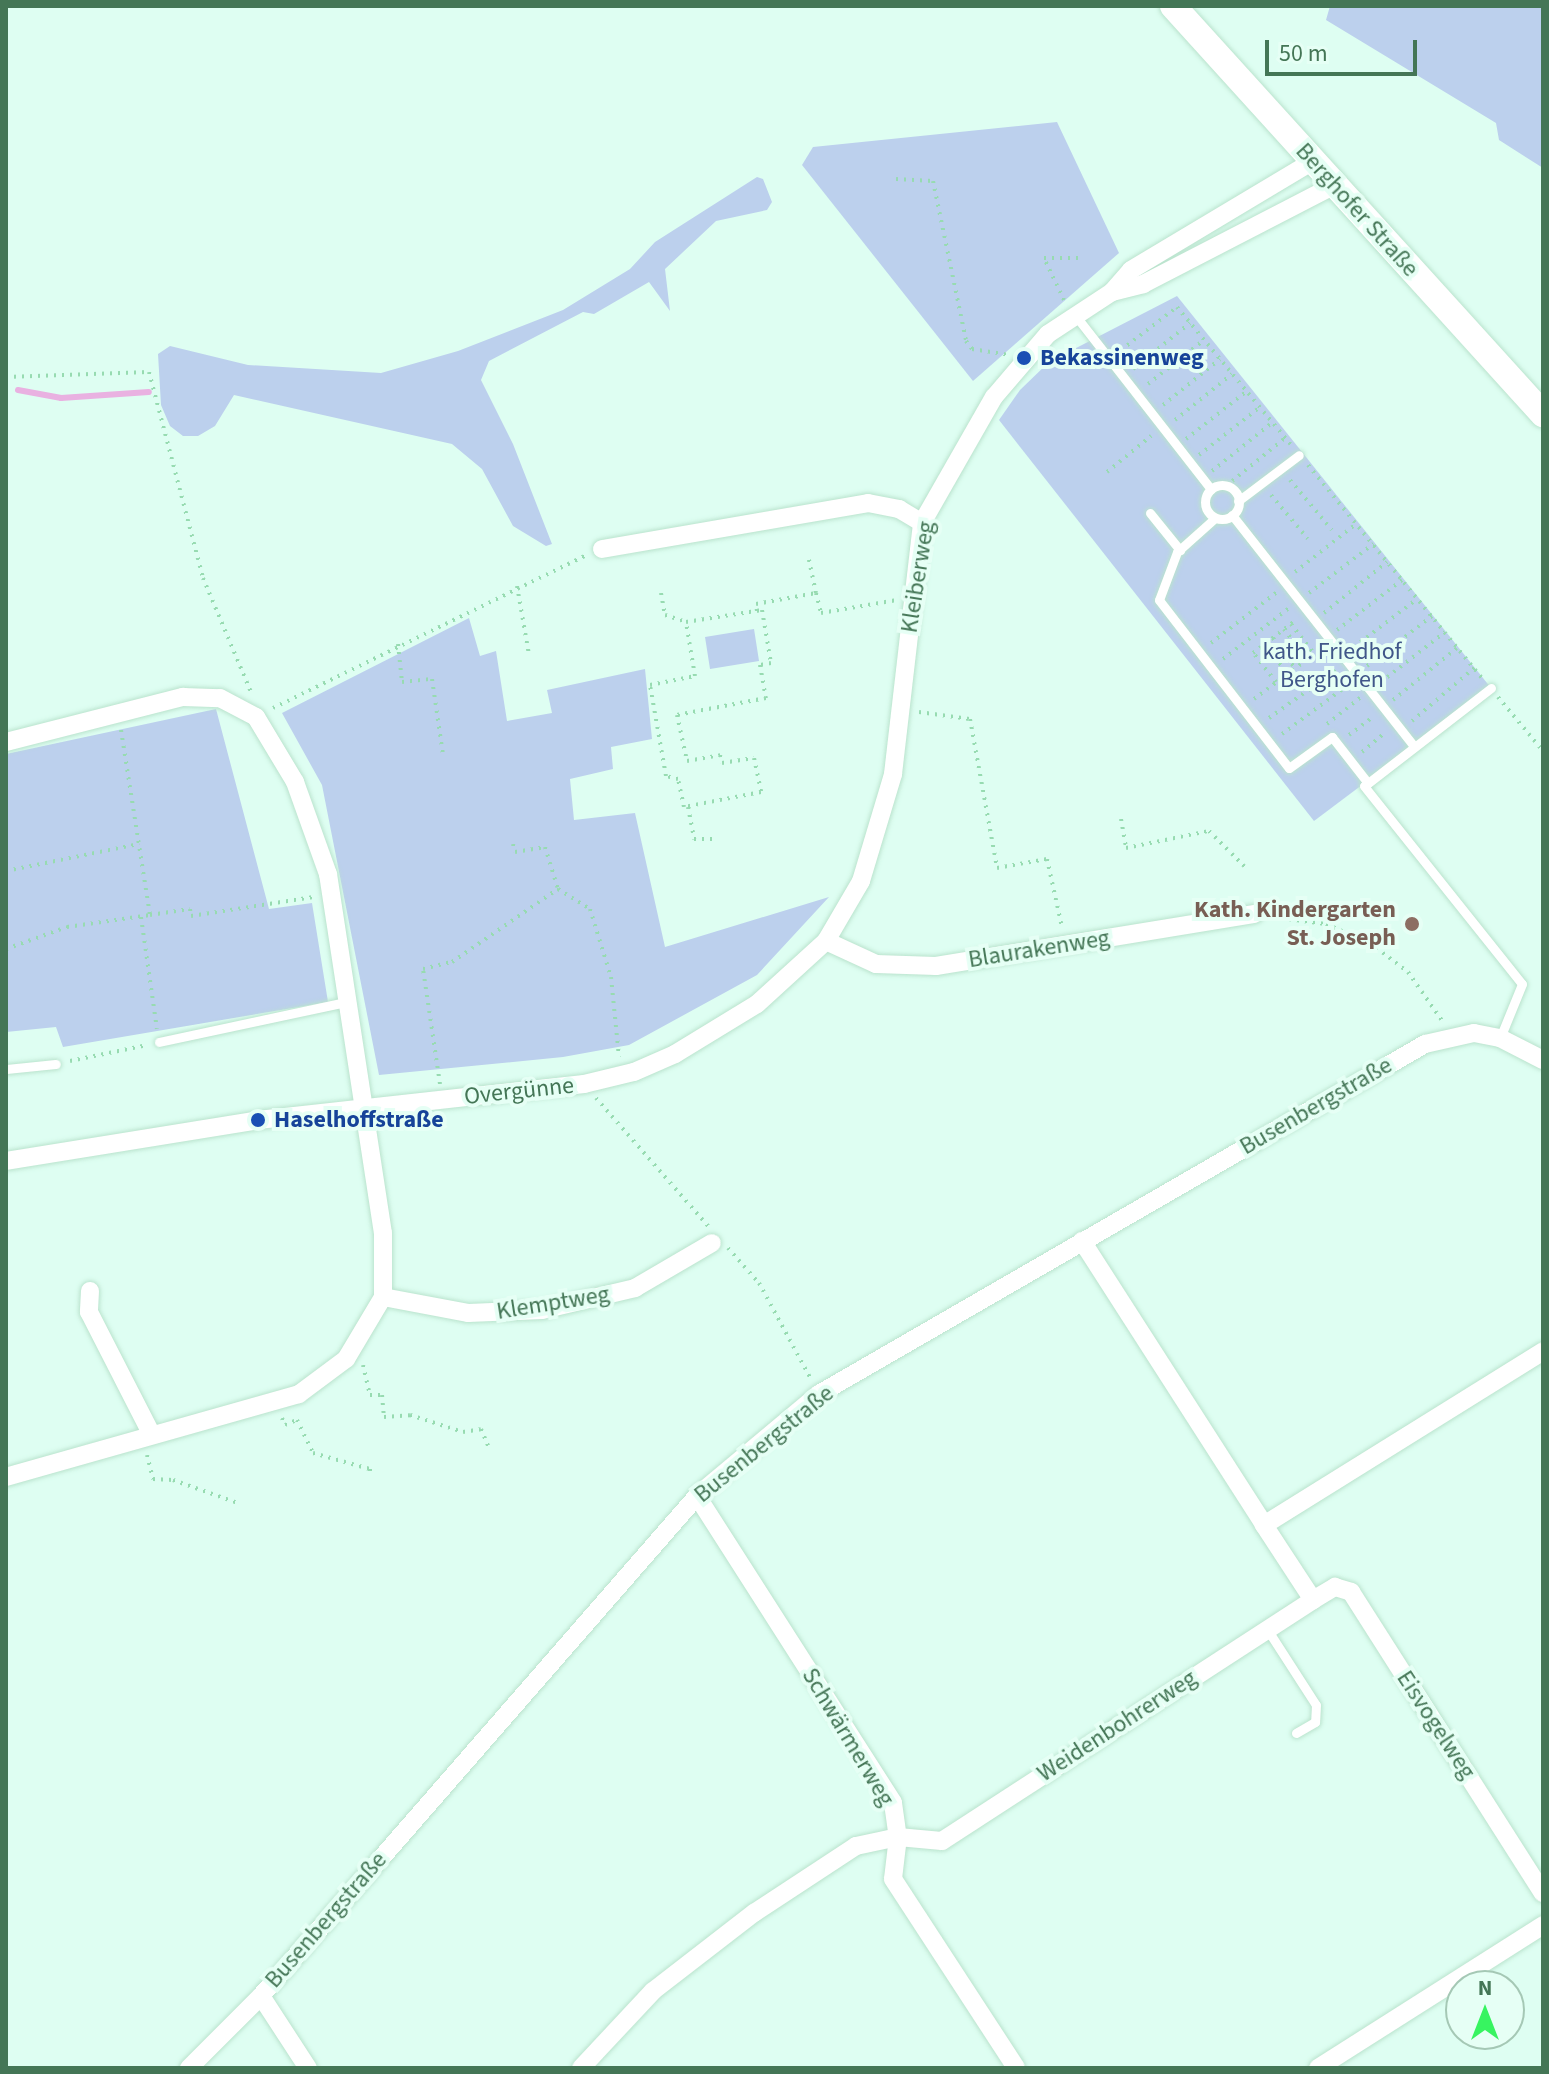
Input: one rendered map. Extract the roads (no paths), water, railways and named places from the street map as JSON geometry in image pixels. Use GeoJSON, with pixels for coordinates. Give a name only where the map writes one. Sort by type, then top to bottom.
{"type":"FeatureCollection","features":[{"type":"Feature","properties":{"kind":"street","name":"Berghofer Straße"},"geometry":{"type":"LineString","coordinates":[[1173,6],[1543,414]]}},
{"type":"Feature","properties":{"kind":"street","name":"Kleiberweg"},"geometry":{"type":"LineString","coordinates":[[861,881],[893,774],[922,523],[994,397],[1020,362],[1075,315],[1112,292],[1131,270],[1313,161]]}},
{"type":"Feature","properties":{"kind":"street","name":"Kleiberweg"},"geometry":{"type":"LineString","coordinates":[[1112,292],[1143,284],[1335,185]]}},
{"type":"Feature","properties":{"kind":"street"},"geometry":{"type":"LineString","coordinates":[[602,549],[868,503],[899,509],[922,523]]}},
{"type":"Feature","properties":{"kind":"street"},"geometry":{"type":"LineString","coordinates":[[6,742],[183,697],[220,698],[256,717],[295,782],[316,834],[331,894],[361,1108],[383,1233],[383,1297],[346,1359],[317,1385],[277,1403],[6,1477]]}},
{"type":"Feature","properties":{"kind":"street","name":"Overgünne"},"geometry":{"type":"LineString","coordinates":[[6,1161],[361,1108],[584,1084],[621,1075],[675,1054],[757,1004],[826,941],[861,881]]}},
{"type":"Feature","properties":{"kind":"street","name":"Blaurakenweg"},"geometry":{"type":"LineString","coordinates":[[826,941],[876,964],[936,966],[1255,914]]}},
{"type":"Feature","properties":{"kind":"street","name":"Busenbergstraße"},"geometry":{"type":"LineString","coordinates":[[189,2068],[261,1996],[697,1496],[819,1394],[1396,1060],[1450,1035],[1500,1038],[1543,1060]]}},
{"type":"Feature","properties":{"kind":"street"},"geometry":{"type":"LineString","coordinates":[[1082,1241],[1313,1600]]}},
{"type":"Feature","properties":{"kind":"street","name":"Klemptweg"},"geometry":{"type":"LineString","coordinates":[[383,1297],[468,1313],[542,1310],[635,1288],[712,1243]]}},
{"type":"Feature","properties":{"kind":"street"},"geometry":{"type":"LineString","coordinates":[[90,1291],[89,1312],[152,1435]]}},
{"type":"Feature","properties":{"kind":"street"},"geometry":{"type":"LineString","coordinates":[[1264,1525],[1543,1351]]}},
{"type":"Feature","properties":{"kind":"street","name":"Schwärmerweg"},"geometry":{"type":"LineString","coordinates":[[697,1496],[893,1803],[898,1837],[893,1879],[1016,2068]]}},
{"type":"Feature","properties":{"kind":"street","name":"Eisvogelweg"},"geometry":{"type":"LineString","coordinates":[[1313,1600],[1335,1587],[1351,1592],[1543,1893]]}},
{"type":"Feature","properties":{"kind":"street","name":"Weidenbohrerweg"},"geometry":{"type":"LineString","coordinates":[[581,2068],[653,1991],[754,1913],[856,1846],[898,1837],[942,1841],[1313,1600]]}},
{"type":"Feature","properties":{"kind":"street"},"geometry":{"type":"LineString","coordinates":[[1318,2068],[1543,1925]]}},
{"type":"Feature","properties":{"kind":"street"},"geometry":{"type":"LineString","coordinates":[[261,1996],[308,2068]]}},
{"type":"Feature","properties":{"kind":"lane"},"geometry":{"type":"LineString","coordinates":[[1075,315],[1211,489]]}},
{"type":"Feature","properties":{"kind":"lane"},"geometry":{"type":"LineString","coordinates":[[1232,515],[1238,501],[1299,455]]}},
{"type":"Feature","properties":{"kind":"lane"},"geometry":{"type":"LineString","coordinates":[[1211,489],[1226,486],[1238,501]]}},
{"type":"Feature","properties":{"kind":"lane"},"geometry":{"type":"LineString","coordinates":[[1211,489],[1205,503],[1215,518]]}},
{"type":"Feature","properties":{"kind":"lane"},"geometry":{"type":"LineString","coordinates":[[1150,513],[1180,550]]}},
{"type":"Feature","properties":{"kind":"lane"},"geometry":{"type":"LineString","coordinates":[[1232,515],[1215,518],[1180,550],[1159,600],[1289,768],[1332,737],[1368,783]]}},
{"type":"Feature","properties":{"kind":"lane"},"geometry":{"type":"LineString","coordinates":[[1232,515],[1414,746]]}},
{"type":"Feature","properties":{"kind":"lane"},"geometry":{"type":"LineString","coordinates":[[1491,688],[1364,786],[1522,984],[1500,1038]]}},
{"type":"Feature","properties":{"kind":"lane"},"geometry":{"type":"LineString","coordinates":[[159,1042],[345,1002]]}},
{"type":"Feature","properties":{"kind":"lane"},"geometry":{"type":"LineString","coordinates":[[6,1069],[56,1064]]}},
{"type":"Feature","properties":{"kind":"lane"},"geometry":{"type":"LineString","coordinates":[[1267,1629],[1316,1705],[1315,1722],[1296,1733]]}},
{"type":"Feature","properties":{"kind":"waterway"},"geometry":{"type":"LineString","coordinates":[[18,390],[61,398],[149,392]]}},
{"type":"Feature","properties":{"kind":"place","name":"Bekassinenweg"},"geometry":{"type":"Point","coordinates":[1024,358]}},
{"type":"Feature","properties":{"kind":"place","name":"Kath. Kindergarten St. Joseph"},"geometry":{"type":"Point","coordinates":[1412,924]}},
{"type":"Feature","properties":{"kind":"place","name":"Haselhoffstraße"},"geometry":{"type":"Point","coordinates":[258,1120]}},
{"type":"Feature","properties":{"kind":"park label","name":"kath. Friedhof Berghofen"},"geometry":{"type":"Point","coordinates":[1332,666]}}]}
